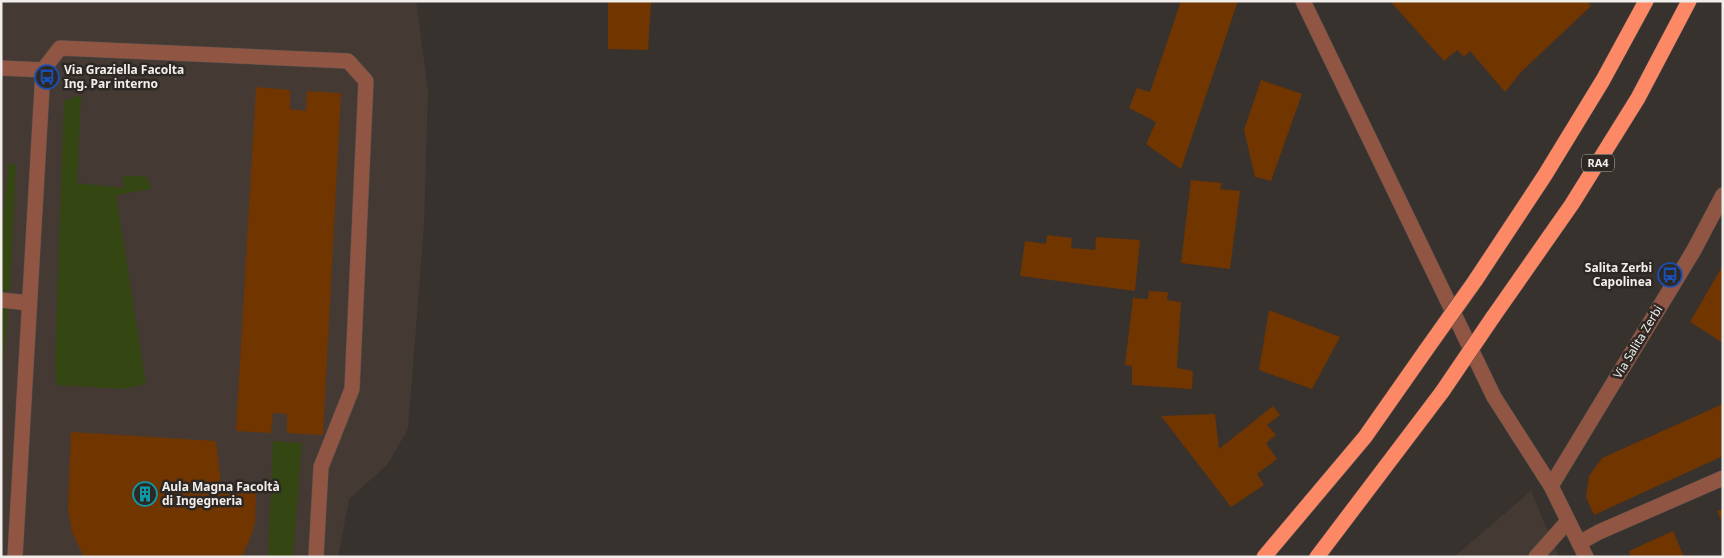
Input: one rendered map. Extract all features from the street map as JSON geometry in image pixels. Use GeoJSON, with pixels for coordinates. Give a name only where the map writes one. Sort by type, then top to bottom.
{"type":"FeatureCollection","features":[{"type":"Feature","properties":{"kind":"highway"},"geometry":{"type":"LineString","coordinates":[[1264,557],[1365,437],[1475,281],[1545,175],[1603,80],[1646,1]]}},
{"type":"Feature","properties":{"kind":"highway","name":"RA4"},"geometry":{"type":"LineString","coordinates":[[1317,557],[1442,392],[1572,204],[1638,98],[1689,1]]}},
{"type":"Feature","properties":{"kind":"street"},"geometry":{"type":"LineString","coordinates":[[1303,1],[1494,397],[1551,486],[1586,557]]}},
{"type":"Feature","properties":{"kind":"street"},"geometry":{"type":"LineString","coordinates":[[15,557],[43,70],[60,48],[348,62],[366,81],[352,388],[321,467],[316,557]]}},
{"type":"Feature","properties":{"kind":"street"},"geometry":{"type":"LineString","coordinates":[[1,68],[43,70]]}},
{"type":"Feature","properties":{"kind":"street","name":"Via Salita Zerbi"},"geometry":{"type":"LineString","coordinates":[[1551,486],[1688,258],[1723,195]]}},
{"type":"Feature","properties":{"kind":"street"},"geometry":{"type":"LineString","coordinates":[[1,300],[29,303]]}},
{"type":"Feature","properties":{"kind":"street"},"geometry":{"type":"LineString","coordinates":[[1579,543],[1599,532],[1723,478]]}},
{"type":"Feature","properties":{"kind":"street"},"geometry":{"type":"LineString","coordinates":[[1536,557],[1568,521]]}},
{"type":"Feature","properties":{"kind":"shaded area"},"geometry":{"type":"Polygon","coordinates":[[[1,1],[416,1],[428,90],[424,225],[408,429],[387,465],[349,499],[338,557],[1,557],[1,1]]]}},
{"type":"Feature","properties":{"kind":"shaded area"},"geometry":{"type":"Polygon","coordinates":[[[1531,491],[1559,557],[1454,557],[1531,491]]]}},
{"type":"Feature","properties":{"kind":"green space"},"geometry":{"type":"Polygon","coordinates":[[[81,95],[77,183],[124,188],[123,176],[146,176],[152,189],[116,195],[146,384],[122,389],[56,385],[55,362],[64,101],[81,95]]]}},
{"type":"Feature","properties":{"kind":"green space"},"geometry":{"type":"Polygon","coordinates":[[[8,164],[16,165],[10,291],[1,291],[1,243],[8,164]]]}},
{"type":"Feature","properties":{"kind":"green space"},"geometry":{"type":"Polygon","coordinates":[[[1,309],[8,309],[1,388],[1,309]]]}},
{"type":"Feature","properties":{"kind":"green space"},"geometry":{"type":"Polygon","coordinates":[[[273,441],[302,443],[293,557],[268,557],[273,441]]]}},
{"type":"Feature","properties":{"kind":"building"},"geometry":{"type":"Polygon","coordinates":[[[1181,1],[1238,1],[1181,169],[1146,144],[1156,122],[1129,108],[1137,88],[1150,92],[1181,1]]]}},
{"type":"Feature","properties":{"kind":"building"},"geometry":{"type":"Polygon","coordinates":[[[1390,1],[1587,1],[1591,6],[1521,72],[1505,92],[1470,51],[1464,57],[1457,50],[1444,61],[1390,1]]]}},
{"type":"Feature","properties":{"kind":"building"},"geometry":{"type":"Polygon","coordinates":[[[608,2],[651,2],[648,50],[608,49],[608,2]]]}},
{"type":"Feature","properties":{"kind":"building"},"geometry":{"type":"Polygon","coordinates":[[[1261,80],[1302,94],[1271,181],[1255,177],[1244,130],[1261,80]]]}},
{"type":"Feature","properties":{"kind":"building"},"geometry":{"type":"Polygon","coordinates":[[[256,87],[290,90],[290,109],[306,111],[307,91],[341,93],[323,435],[287,433],[287,414],[273,413],[271,433],[236,431],[256,87]]]}},
{"type":"Feature","properties":{"kind":"building"},"geometry":{"type":"Polygon","coordinates":[[[1191,180],[1222,183],[1220,189],[1240,191],[1230,269],[1181,263],[1191,180]]]}},
{"type":"Feature","properties":{"kind":"building"},"geometry":{"type":"Polygon","coordinates":[[[1047,235],[1072,238],[1071,248],[1095,250],[1096,237],[1140,240],[1135,291],[1020,276],[1025,241],[1046,244],[1047,235]]]}},
{"type":"Feature","properties":{"kind":"building"},"geometry":{"type":"Polygon","coordinates":[[[1723,265],[1723,343],[1690,322],[1723,265]]]}},
{"type":"Feature","properties":{"kind":"building"},"geometry":{"type":"Polygon","coordinates":[[[1149,291],[1168,292],[1167,300],[1181,302],[1177,368],[1193,371],[1192,389],[1132,385],[1132,366],[1125,365],[1133,298],[1148,299],[1149,291]]]}},
{"type":"Feature","properties":{"kind":"building"},"geometry":{"type":"Polygon","coordinates":[[[1269,310],[1340,337],[1312,389],[1259,370],[1269,310]]]}},
{"type":"Feature","properties":{"kind":"building"},"geometry":{"type":"Polygon","coordinates":[[[1723,404],[1723,456],[1594,515],[1586,497],[1589,476],[1602,458],[1723,404]]]}},
{"type":"Feature","properties":{"kind":"building"},"geometry":{"type":"Polygon","coordinates":[[[1273,406],[1280,415],[1267,425],[1276,435],[1266,443],[1277,459],[1257,474],[1264,485],[1231,507],[1161,416],[1215,414],[1219,449],[1273,406]]]}},
{"type":"Feature","properties":{"kind":"building","name":"Aula Magna Facoltà di Ingegneria"},"geometry":{"type":"Polygon","coordinates":[[[71,432],[216,441],[222,494],[256,493],[255,522],[242,557],[84,557],[72,532],[68,510],[71,432]]]}},
{"type":"Feature","properties":{"kind":"building"},"geometry":{"type":"Polygon","coordinates":[[[1723,509],[1723,524],[1717,511],[1723,509]]]}},
{"type":"Feature","properties":{"kind":"building"},"geometry":{"type":"Polygon","coordinates":[[[1673,531],[1684,557],[1631,557],[1629,551],[1673,531]]]}},
{"type":"Feature","properties":{"kind":"place","name":"Via Graziella Facolta Ing. Par interno"},"geometry":{"type":"Point","coordinates":[47,77]}},
{"type":"Feature","properties":{"kind":"place","name":"Salita Zerbi Capolinea"},"geometry":{"type":"Point","coordinates":[1670,275]}},
{"type":"Feature","properties":{"kind":"place","name":"Aula Magna Facoltà di Ingegneria"},"geometry":{"type":"Point","coordinates":[145,494]}}]}
